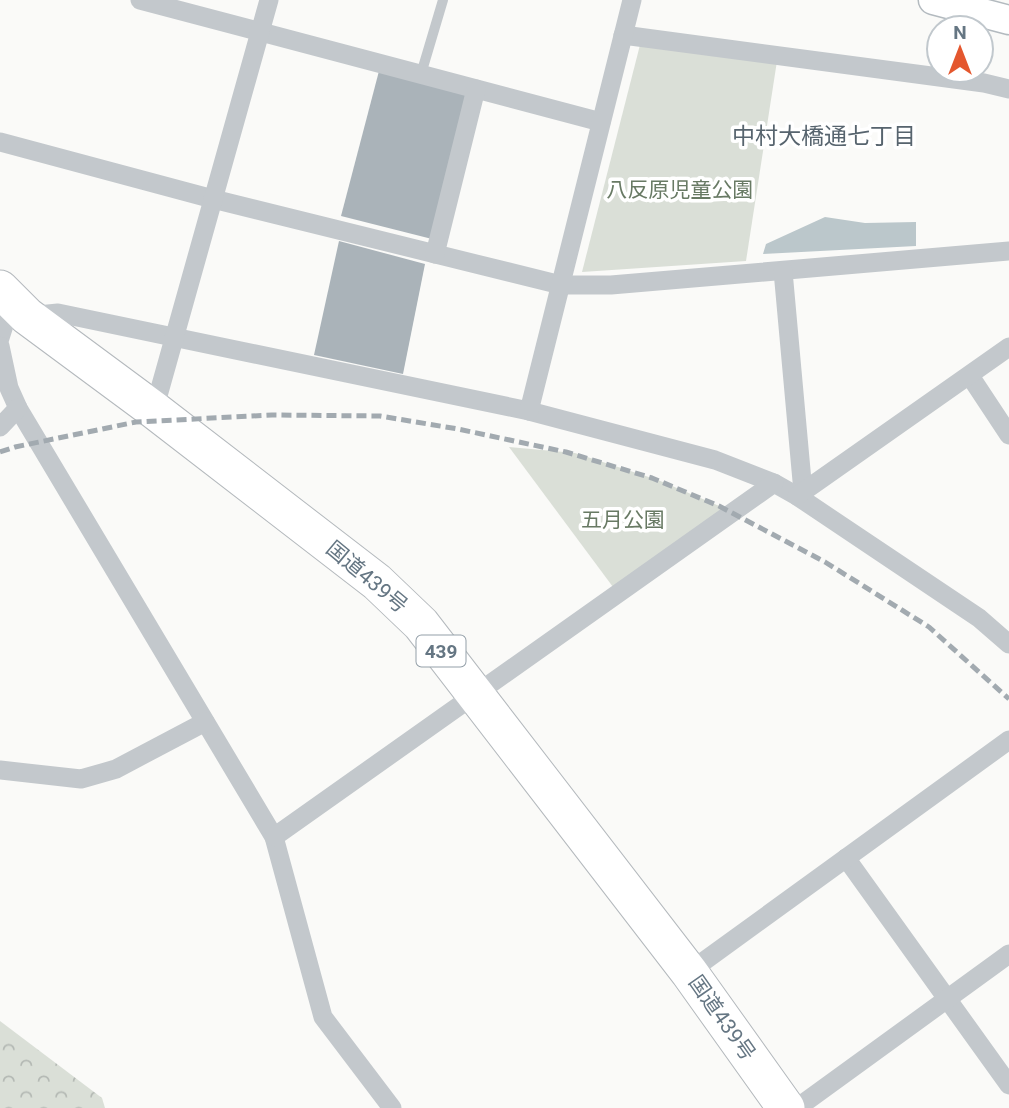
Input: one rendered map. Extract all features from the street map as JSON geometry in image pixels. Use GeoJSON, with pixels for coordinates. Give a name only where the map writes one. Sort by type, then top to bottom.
{"type":"FeatureCollection","features":[{"type":"Feature","properties":{"kind":"highway","name":"国道439号"},"geometry":{"type":"LineString","coordinates":[[10,311],[154,410],[377,582],[421,624],[689,972],[786,1108]]}},
{"type":"Feature","properties":{"kind":"main road"},"geometry":{"type":"LineString","coordinates":[[942,2],[1009,9]]}},
{"type":"Feature","properties":{"kind":"main road"},"geometry":{"type":"LineString","coordinates":[[942,2],[1009,20]]}},
{"type":"Feature","properties":{"kind":"street"},"geometry":{"type":"LineString","coordinates":[[140,0],[601,122]]}},
{"type":"Feature","properties":{"kind":"street"},"geometry":{"type":"LineString","coordinates":[[154,410],[269,0]]}},
{"type":"Feature","properties":{"kind":"street"},"geometry":{"type":"LineString","coordinates":[[529,411],[632,0]]}},
{"type":"Feature","properties":{"kind":"street"},"geometry":{"type":"LineString","coordinates":[[623,35],[984,83],[1009,89]]}},
{"type":"Feature","properties":{"kind":"street"},"geometry":{"type":"LineString","coordinates":[[435,254],[476,89]]}},
{"type":"Feature","properties":{"kind":"street"},"geometry":{"type":"LineString","coordinates":[[0,142],[213,199],[561,285],[611,285],[1009,251]]}},
{"type":"Feature","properties":{"kind":"street"},"geometry":{"type":"LineString","coordinates":[[783,271],[800,494]]}},
{"type":"Feature","properties":{"kind":"street"},"geometry":{"type":"LineString","coordinates":[[10,311],[58,313],[175,336],[529,411],[715,460],[800,494],[979,618],[1009,644]]}},
{"type":"Feature","properties":{"kind":"street"},"geometry":{"type":"LineString","coordinates":[[0,346],[9,388],[18,408],[274,837],[323,1017],[392,1108]]}},
{"type":"Feature","properties":{"kind":"street"},"geometry":{"type":"LineString","coordinates":[[800,494],[1009,347]]}},
{"type":"Feature","properties":{"kind":"street"},"geometry":{"type":"LineString","coordinates":[[970,376],[1009,435]]}},
{"type":"Feature","properties":{"kind":"street"},"geometry":{"type":"LineString","coordinates":[[0,427],[18,408]]}},
{"type":"Feature","properties":{"kind":"street"},"geometry":{"type":"LineString","coordinates":[[274,837],[774,483]]}},
{"type":"Feature","properties":{"kind":"street"},"geometry":{"type":"LineString","coordinates":[[0,770],[81,779],[116,769],[205,722]]}},
{"type":"Feature","properties":{"kind":"street"},"geometry":{"type":"LineString","coordinates":[[689,972],[1009,740]]}},
{"type":"Feature","properties":{"kind":"street"},"geometry":{"type":"LineString","coordinates":[[846,858],[1009,1085]]}},
{"type":"Feature","properties":{"kind":"street"},"geometry":{"type":"LineString","coordinates":[[797,1108],[1009,954]]}},
{"type":"Feature","properties":{"kind":"lane"},"geometry":{"type":"LineString","coordinates":[[421,74],[443,0]]}},
{"type":"Feature","properties":{"kind":"green space","name":"八反原児童公園"},"geometry":{"type":"Polygon","coordinates":[[[641,41],[777,61],[746,261],[582,272],[641,41]]]}},
{"type":"Feature","properties":{"kind":"green space","name":"五月公園"},"geometry":{"type":"Polygon","coordinates":[[[509,447],[575,453],[658,480],[724,508],[613,587],[509,447]]]}},
{"type":"Feature","properties":{"kind":"green space"},"geometry":{"type":"Polygon","coordinates":[[[0,1021],[102,1098],[105,1108],[0,1108],[0,1021]]]}},
{"type":"Feature","properties":{"kind":"shaded area"},"geometry":{"type":"Polygon","coordinates":[[[825,217],[865,223],[916,222],[916,246],[763,254],[766,244],[825,217]]]}},
{"type":"Feature","properties":{"kind":"building"},"geometry":{"type":"Polygon","coordinates":[[[379,71],[469,94],[432,239],[341,216],[379,71]]]}},
{"type":"Feature","properties":{"kind":"building"},"geometry":{"type":"Polygon","coordinates":[[[339,241],[425,264],[403,374],[314,355],[339,241]]]}},
{"type":"Feature","properties":{"kind":"railway"},"geometry":{"type":"LineString","coordinates":[[0,452],[136,422],[272,415],[380,416],[566,452],[652,478],[719,506],[825,562],[929,627],[1009,699]]}},
{"type":"Feature","properties":{"kind":"district","name":"中村大橋通七丁目"},"geometry":{"type":"Point","coordinates":[824,136]}}]}
